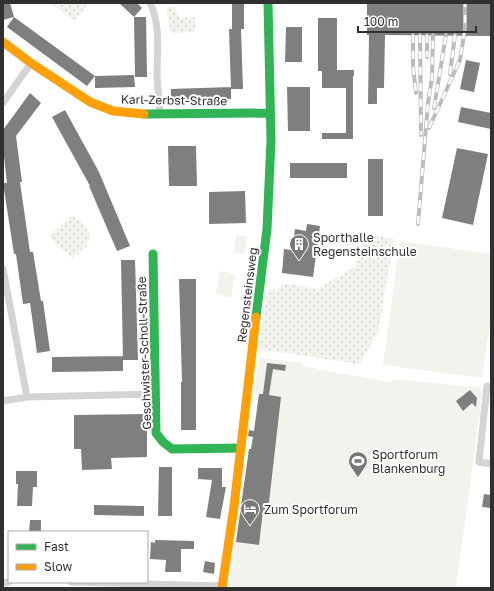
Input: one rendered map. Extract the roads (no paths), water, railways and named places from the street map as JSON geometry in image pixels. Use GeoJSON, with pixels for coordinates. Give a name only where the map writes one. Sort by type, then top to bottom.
{"type":"FeatureCollection","features":[{"type":"Feature","properties":{"kind":"street"},"geometry":{"type":"LineString","coordinates":[[150,3],[157,27],[157,78],[160,114]]}},
{"type":"Feature","properties":{"kind":"street","name":"Regensteinsweg"},"geometry":{"type":"LineString","coordinates":[[222,587],[234,506],[267,228],[270,152],[268,3]]}},
{"type":"Feature","properties":{"kind":"street","name":"Karl-Zerbst-Straße"},"geometry":{"type":"LineString","coordinates":[[3,42],[31,63],[90,102],[120,112],[160,114],[270,113]]}},
{"type":"Feature","properties":{"kind":"street"},"geometry":{"type":"LineString","coordinates":[[3,103],[31,63]]}},
{"type":"Feature","properties":{"kind":"street","name":"Geschwister-Scholl-Straße"},"geometry":{"type":"LineString","coordinates":[[153,254],[156,433],[163,442],[172,449],[241,448]]}},
{"type":"Feature","properties":{"kind":"street"},"geometry":{"type":"LineString","coordinates":[[3,269],[27,397]]}},
{"type":"Feature","properties":{"kind":"street"},"geometry":{"type":"LineString","coordinates":[[487,386],[479,462],[491,464]]}},
{"type":"Feature","properties":{"kind":"street"},"geometry":{"type":"LineString","coordinates":[[3,401],[27,397],[155,394]]}},
{"type":"Feature","properties":{"kind":"street"},"geometry":{"type":"LineString","coordinates":[[93,583],[222,587]]}},
{"type":"Feature","properties":{"kind":"railway"},"geometry":{"type":"LineString","coordinates":[[429,128],[460,60],[465,28],[465,3]]}},
{"type":"Feature","properties":{"kind":"railway"},"geometry":{"type":"LineString","coordinates":[[413,35],[413,67],[416,93]]}},
{"type":"Feature","properties":{"kind":"railway"},"geometry":{"type":"LineString","coordinates":[[420,35],[421,135]]}},
{"type":"Feature","properties":{"kind":"railway"},"geometry":{"type":"LineString","coordinates":[[427,35],[427,57]]}},
{"type":"Feature","properties":{"kind":"railway"},"geometry":{"type":"LineString","coordinates":[[418,224],[428,103],[432,78],[433,35]]}},
{"type":"Feature","properties":{"kind":"railway"},"geometry":{"type":"LineString","coordinates":[[434,108],[446,35]]}},
{"type":"Feature","properties":{"kind":"railway"},"geometry":{"type":"LineString","coordinates":[[450,74],[455,35]]}},
{"type":"Feature","properties":{"kind":"place","name":"Sporthalle Regensteinschule"},"geometry":{"type":"Point","coordinates":[299,261]}},
{"type":"Feature","properties":{"kind":"place","name":"Sportforum Blankenburg"},"geometry":{"type":"Point","coordinates":[358,478]}},
{"type":"Feature","properties":{"kind":"place","name":"Zum Sportforum"},"geometry":{"type":"Point","coordinates":[250,526]}}]}
